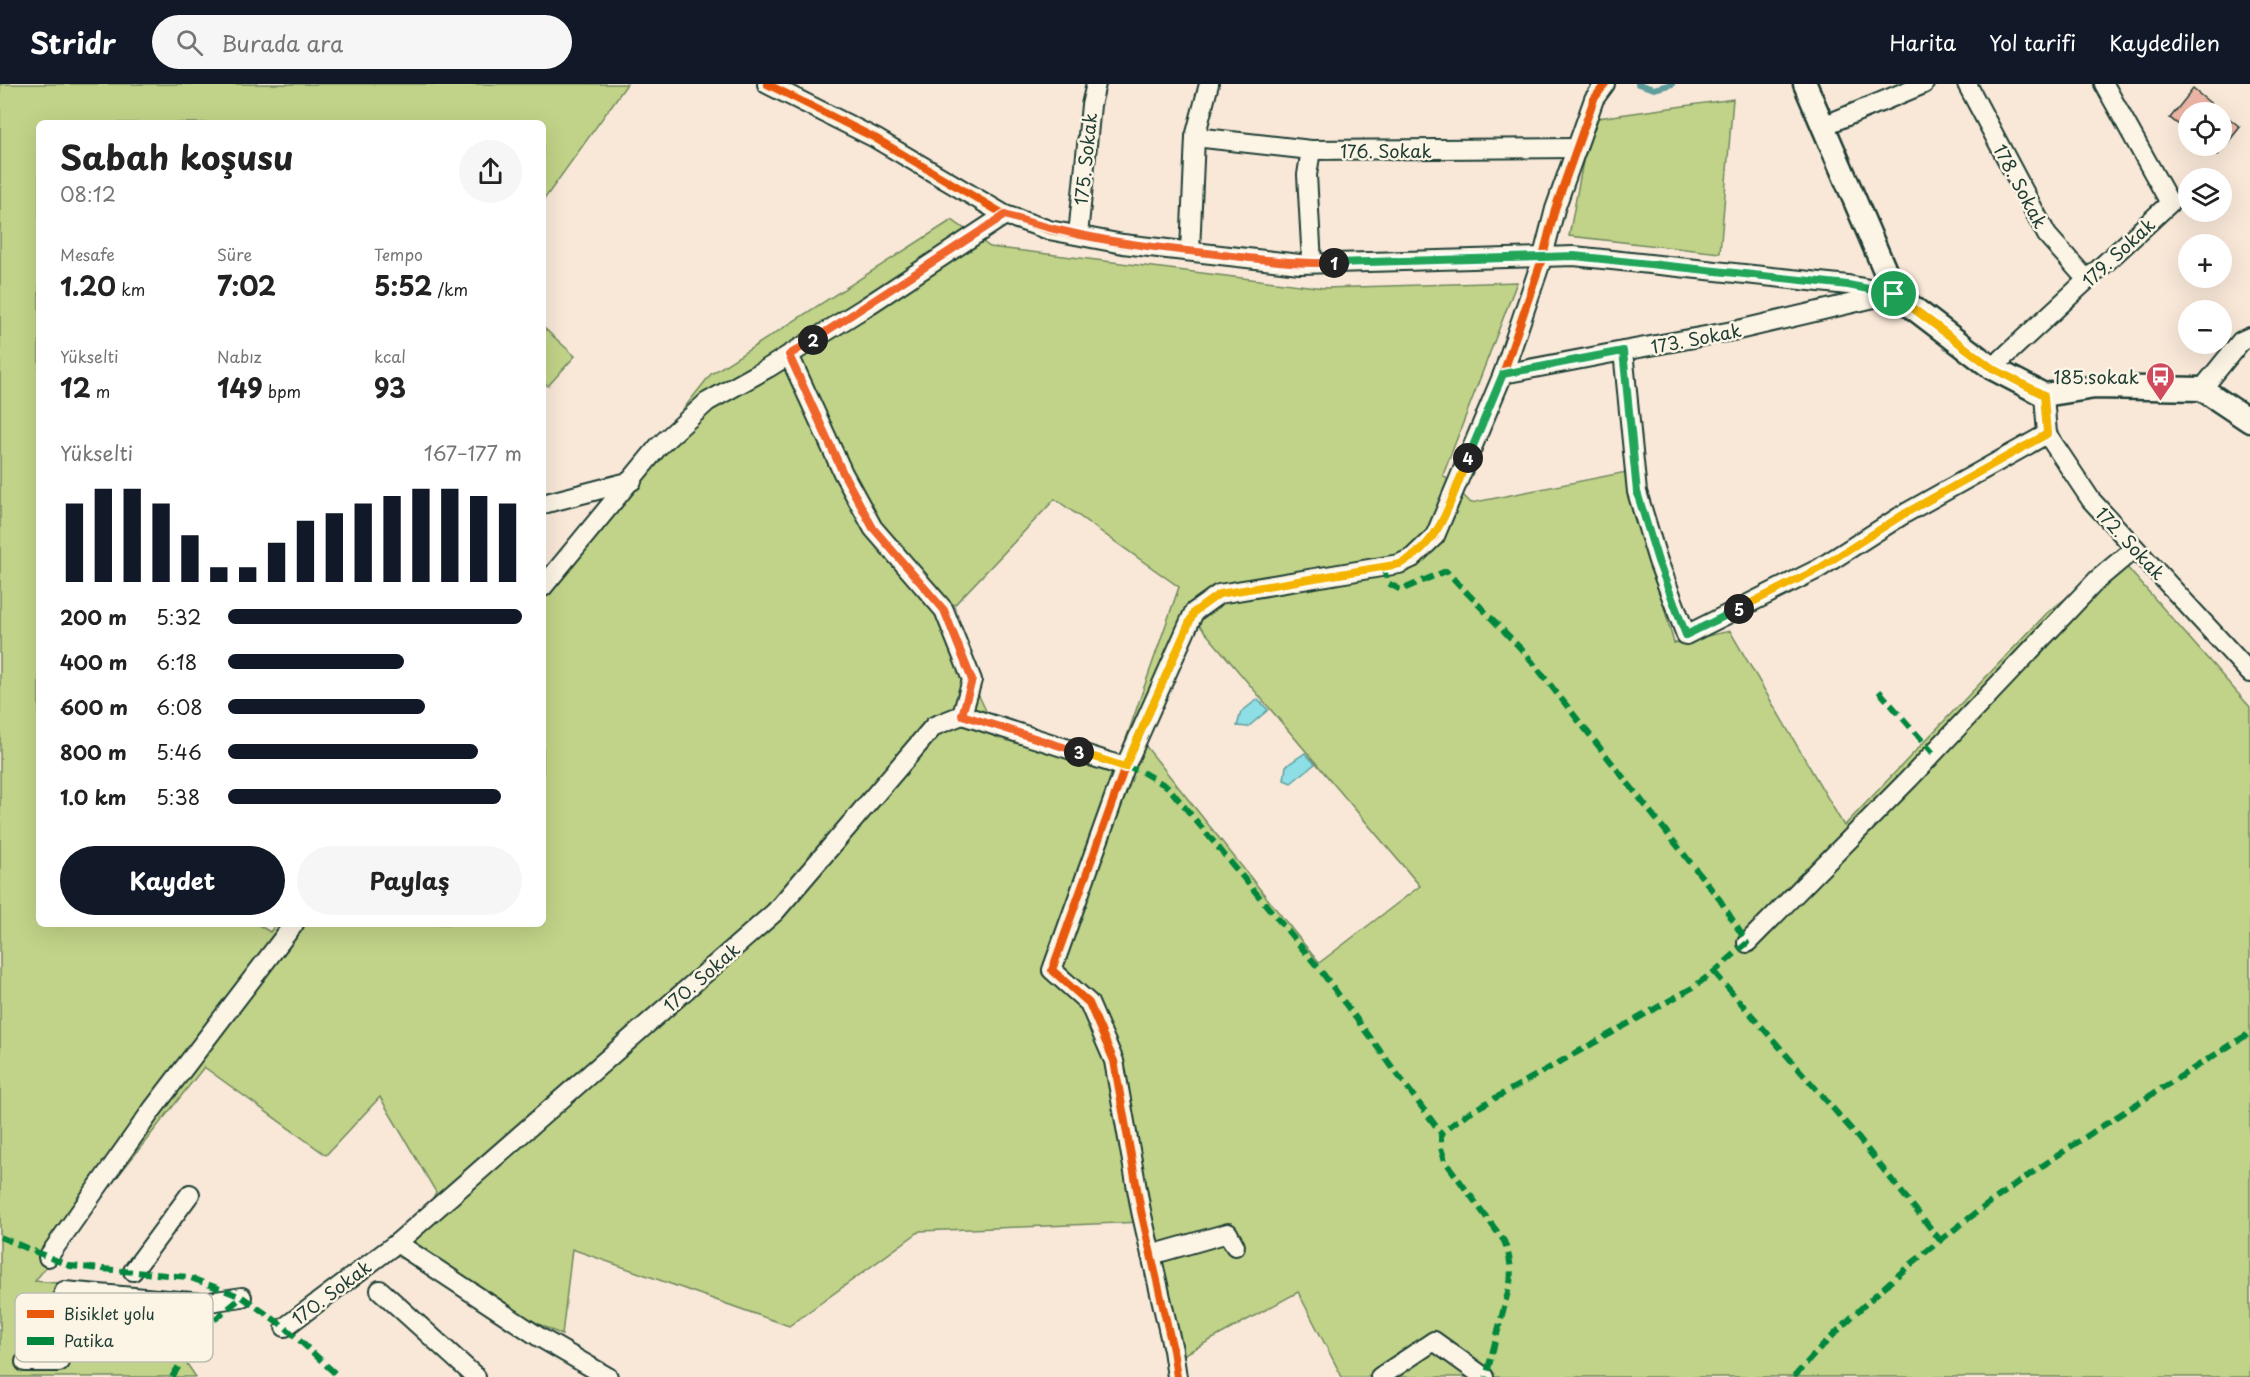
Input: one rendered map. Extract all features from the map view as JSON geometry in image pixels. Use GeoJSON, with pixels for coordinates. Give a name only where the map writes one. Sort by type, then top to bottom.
{"type":"FeatureCollection","features":[{"type":"Feature","properties":{"kind":"main road"},"geometry":{"type":"LineString","coordinates":[[1805,84],[1894,294],[1992,368],[2044,395],[2095,387],[2202,389],[2250,422]]}},
{"type":"Feature","properties":{"kind":"street"},"geometry":{"type":"LineString","coordinates":[[766,84],[875,138],[1005,215],[1049,230],[1124,244],[1312,263],[1543,256],[1583,257],[1848,285],[1894,294]]}},
{"type":"Feature","properties":{"kind":"street","name":"175. Sokak"},"geometry":{"type":"LineString","coordinates":[[1077,235],[1090,116],[1096,84]]}},
{"type":"Feature","properties":{"kind":"street"},"geometry":{"type":"LineString","coordinates":[[1190,251],[1195,137],[1209,84]]}},
{"type":"Feature","properties":{"kind":"street"},"geometry":{"type":"LineString","coordinates":[[1177,1377],[1114,1061],[1089,1003],[1052,970],[1125,767],[1194,612],[1219,594],[1400,564],[1424,549],[1435,536],[1503,374],[1543,256],[1555,209],[1594,99],[1605,84]]}},
{"type":"Feature","properties":{"kind":"street"},"geometry":{"type":"LineString","coordinates":[[1823,126],[1924,84]]}},
{"type":"Feature","properties":{"kind":"street","name":"178. Sokak"},"geometry":{"type":"LineString","coordinates":[[1967,84],[2047,235],[2087,280]]}},
{"type":"Feature","properties":{"kind":"street","name":"179. Sokak"},"geometry":{"type":"LineString","coordinates":[[1992,368],[2170,203],[2104,84]]}},
{"type":"Feature","properties":{"kind":"street","name":"176. Sokak"},"geometry":{"type":"LineString","coordinates":[[1195,137],[1311,150],[1577,148]]}},
{"type":"Feature","properties":{"kind":"street"},"geometry":{"type":"LineString","coordinates":[[1311,150],[1308,175],[1312,263]]}},
{"type":"Feature","properties":{"kind":"street"},"geometry":{"type":"LineString","coordinates":[[546,583],[658,447],[707,402],[789,355],[1005,215]]}},
{"type":"Feature","properties":{"kind":"street","name":"173. Sokak"},"geometry":{"type":"LineString","coordinates":[[1503,374],[1738,330],[1894,294]]}},
{"type":"Feature","properties":{"kind":"street"},"geometry":{"type":"LineString","coordinates":[[2202,389],[2241,341],[2250,337]]}},
{"type":"Feature","properties":{"kind":"street"},"geometry":{"type":"LineString","coordinates":[[1623,351],[1637,492],[1658,561],[1686,635],[1818,569],[1904,514],[2047,434]]}},
{"type":"Feature","properties":{"kind":"street"},"geometry":{"type":"LineString","coordinates":[[789,355],[843,473],[873,528],[944,610],[972,680],[962,715],[1125,767]]}},
{"type":"Feature","properties":{"kind":"street","name":"172. Sokak"},"geometry":{"type":"LineString","coordinates":[[2044,395],[2047,434],[2091,500],[2250,673]]}},
{"type":"Feature","properties":{"kind":"street"},"geometry":{"type":"LineString","coordinates":[[546,503],[632,481]]}},
{"type":"Feature","properties":{"kind":"street"},"geometry":{"type":"LineString","coordinates":[[1747,942],[1909,779],[2097,580],[2135,548]]}},
{"type":"Feature","properties":{"kind":"street","name":"170. Sokak"},"geometry":{"type":"LineString","coordinates":[[285,1327],[397,1243],[775,912],[934,726],[962,715]]}},
{"type":"Feature","properties":{"kind":"street"},"geometry":{"type":"LineString","coordinates":[[48,1257],[152,1110],[292,927]]}},
{"type":"Feature","properties":{"kind":"street"},"geometry":{"type":"LineString","coordinates":[[133,1271],[190,1194]]}},
{"type":"Feature","properties":{"kind":"street"},"geometry":{"type":"LineString","coordinates":[[1151,1255],[1228,1233],[1235,1246]]}},
{"type":"Feature","properties":{"kind":"street"},"geometry":{"type":"LineString","coordinates":[[397,1243],[539,1337],[608,1377]]}},
{"type":"Feature","properties":{"kind":"street"},"geometry":{"type":"LineString","coordinates":[[380,1290],[476,1377]]}},
{"type":"Feature","properties":{"kind":"street"},"geometry":{"type":"LineString","coordinates":[[64,1293],[64,1291],[87,1293]]}},
{"type":"Feature","properties":{"kind":"street"},"geometry":{"type":"LineString","coordinates":[[213,1301],[242,1297]]}},
{"type":"Feature","properties":{"kind":"street"},"geometry":{"type":"LineString","coordinates":[[1380,1377],[1434,1341],[1484,1377]]}},
{"type":"Feature","properties":{"kind":"street"},"geometry":{"type":"LineString","coordinates":[[25,1362],[59,1362]]}},
{"type":"Feature","properties":{"kind":"green space"},"geometry":{"type":"Polygon","coordinates":[[[0,84],[627,84],[546,197],[546,120],[36,120],[36,927],[262,927],[270,932],[274,927],[546,927],[546,582],[711,374],[952,220],[990,247],[1324,288],[1517,282],[1443,475],[1471,503],[1626,472],[1674,643],[1730,631],[1844,826],[2047,613],[2118,557],[2250,707],[2250,1377],[1342,1377],[1298,1292],[1167,1364],[1142,1222],[920,1231],[789,1326],[572,1249],[562,1335],[400,1258],[436,1192],[380,1097],[326,1155],[204,1067],[35,1281],[171,1293],[15,1293],[15,1362],[186,1362],[196,1377],[0,1377],[0,84]],[[1055,499],[942,618],[989,717],[1119,759],[1179,587],[1055,499]],[[1194,619],[1140,739],[1319,963],[1420,886],[1194,619]]]}},
{"type":"Feature","properties":{"kind":"green space"},"geometry":{"type":"Polygon","coordinates":[[[1733,99],[1720,253],[1569,236],[1591,119],[1733,99]]]}},
{"type":"Feature","properties":{"kind":"green space"},"geometry":{"type":"Polygon","coordinates":[[[546,330],[575,356],[548,386],[546,384],[546,330]]]}},
{"type":"Feature","properties":{"kind":"water"},"geometry":{"type":"Polygon","coordinates":[[[1258,699],[1268,710],[1248,727],[1237,726],[1241,712],[1258,699]]]}},
{"type":"Feature","properties":{"kind":"water"},"geometry":{"type":"Polygon","coordinates":[[[1305,753],[1315,764],[1291,783],[1284,780],[1286,766],[1305,753]]]}},
{"type":"Feature","properties":{"kind":"building"},"geometry":{"type":"Polygon","coordinates":[[[2193,89],[2209,102],[2183,102],[2193,89]]]}},
{"type":"Feature","properties":{"kind":"building"},"geometry":{"type":"Polygon","coordinates":[[[2178,108],[2178,124],[2170,118],[2178,108]]]}},
{"type":"Feature","properties":{"kind":"building"},"geometry":{"type":"Polygon","coordinates":[[[2232,120],[2240,127],[2232,137],[2232,120]]]}},
{"type":"Feature","properties":{"kind":"waterway"},"geometry":{"type":"LineString","coordinates":[[1638,84],[1654,89],[1672,84]]}},
{"type":"Feature","properties":{"kind":"marked path"},"geometry":{"type":"LineString","coordinates":[[1383,567],[1388,583],[1401,590],[1446,571],[1526,654],[1720,900],[1747,943],[1692,988],[1465,1115],[1441,1133]]}},
{"type":"Feature","properties":{"kind":"marked path"},"geometry":{"type":"LineString","coordinates":[[1879,691],[1933,753]]}},
{"type":"Feature","properties":{"kind":"marked path"},"geometry":{"type":"LineString","coordinates":[[1125,767],[1140,771],[1168,787],[1321,971],[1441,1133],[1441,1148],[1445,1161],[1504,1241],[1509,1257],[1510,1284],[1486,1377]]}},
{"type":"Feature","properties":{"kind":"marked path"},"geometry":{"type":"LineString","coordinates":[[1714,972],[1851,1129],[1940,1240]]}},
{"type":"Feature","properties":{"kind":"marked path"},"geometry":{"type":"LineString","coordinates":[[1794,1377],[1843,1325],[1896,1277],[1952,1232],[2068,1148],[2250,1033]]}},
{"type":"Feature","properties":{"kind":"marked path"},"geometry":{"type":"LineString","coordinates":[[0,1237],[70,1266],[188,1277],[242,1297],[285,1327],[339,1377]]}},
{"type":"Feature","properties":{"kind":"marked path"},"geometry":{"type":"LineString","coordinates":[[213,1321],[242,1297]]}},
{"type":"Feature","properties":{"kind":"marked path"},"geometry":{"type":"LineString","coordinates":[[172,1377],[181,1362]]}},
{"type":"Feature","properties":{"kind":"cycle path"},"geometry":{"type":"LineString","coordinates":[[767,84],[875,138],[1005,215],[1049,230],[1123,244],[1300,264],[1574,256],[1848,285],[1895,294]]}},
{"type":"Feature","properties":{"kind":"cycle path"},"geometry":{"type":"LineString","coordinates":[[1177,1377],[1173,1350],[1141,1211],[1114,1061],[1089,1003],[1052,970],[1125,767],[1194,612],[1219,594],[1399,564],[1412,558],[1435,536],[1503,374],[1543,256],[1555,209],[1594,99],[1605,84]]}},
{"type":"Feature","properties":{"kind":"place","name":"185.sokak"},"geometry":{"type":"Point","coordinates":[2160,402]}},
{"type":"Feature","properties":{"kind":"route"},"geometry":{"type":"LineString","coordinates":[[1005,215],[1049,230],[1124,244],[1300,264],[1574,256],[1848,285],[1894,294],[1992,368],[2044,395],[2047,434],[1904,514],[1818,569],[1686,635],[1658,561],[1637,492],[1623,351],[1503,374],[1435,536],[1424,549],[1400,564],[1219,594],[1194,612],[1125,767],[962,715],[972,680],[944,610],[873,528],[843,473],[789,355],[1005,215]]}}]}
